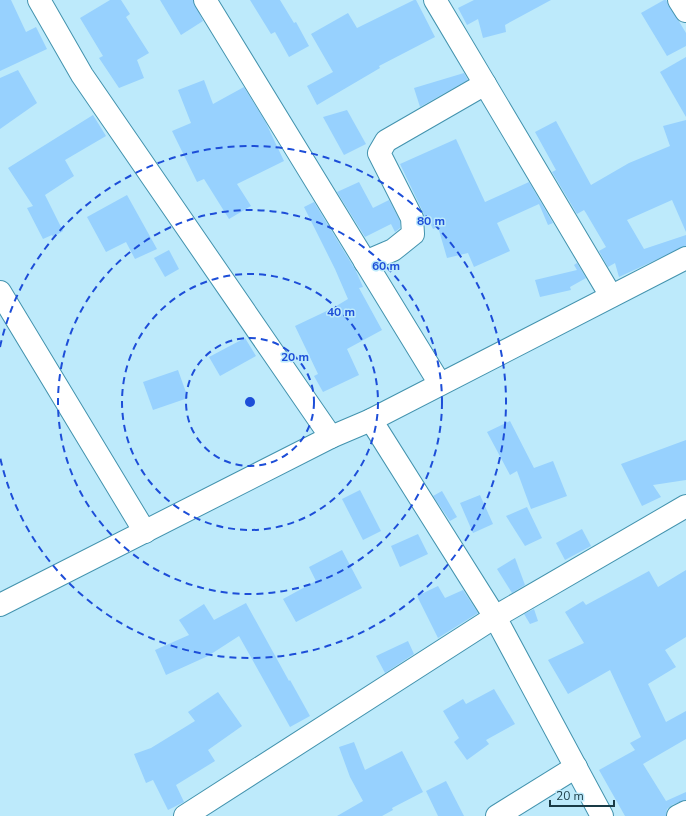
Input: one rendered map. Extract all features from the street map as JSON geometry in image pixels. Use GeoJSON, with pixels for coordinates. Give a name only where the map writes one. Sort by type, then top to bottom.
{"type":"FeatureCollection","features":[{"type":"Feature","properties":{"kind":"street"},"geometry":{"type":"LineString","coordinates":[[39,0],[82,74],[331,437]]}},
{"type":"Feature","properties":{"kind":"street"},"geometry":{"type":"LineString","coordinates":[[205,0],[440,384]]}},
{"type":"Feature","properties":{"kind":"street"},"geometry":{"type":"LineString","coordinates":[[435,0],[611,296]]}},
{"type":"Feature","properties":{"kind":"street"},"geometry":{"type":"LineString","coordinates":[[679,0],[686,11]]}},
{"type":"Feature","properties":{"kind":"street"},"geometry":{"type":"LineString","coordinates":[[365,262],[393,250],[413,234],[412,218],[379,153],[386,140],[485,84]]}},
{"type":"Feature","properties":{"kind":"street"},"geometry":{"type":"LineString","coordinates":[[0,605],[331,437],[370,420],[686,258]]}},
{"type":"Feature","properties":{"kind":"street"},"geometry":{"type":"LineString","coordinates":[[0,292],[145,532]]}},
{"type":"Feature","properties":{"kind":"street"},"geometry":{"type":"LineString","coordinates":[[370,420],[495,617],[602,816]]}},
{"type":"Feature","properties":{"kind":"street"},"geometry":{"type":"LineString","coordinates":[[185,816],[495,617],[686,506]]}},
{"type":"Feature","properties":{"kind":"street"},"geometry":{"type":"LineString","coordinates":[[497,816],[576,767]]}},
{"type":"Feature","properties":{"kind":"street"},"geometry":{"type":"LineString","coordinates":[[678,816],[686,812]]}},
{"type":"Feature","properties":{"kind":"building"},"geometry":{"type":"Polygon","coordinates":[[[0,0],[11,0],[26,32],[36,27],[47,49],[0,71],[0,0]]]}},
{"type":"Feature","properties":{"kind":"building"},"geometry":{"type":"Polygon","coordinates":[[[110,0],[121,0],[130,14],[126,17],[149,53],[137,60],[144,78],[119,88],[99,58],[103,56],[80,18],[110,0]]]}},
{"type":"Feature","properties":{"kind":"building"},"geometry":{"type":"Polygon","coordinates":[[[160,0],[193,0],[203,21],[181,35],[160,0]]]}},
{"type":"Feature","properties":{"kind":"building"},"geometry":{"type":"Polygon","coordinates":[[[250,0],[280,0],[294,23],[296,22],[309,46],[289,57],[275,32],[271,34],[250,0]]]}},
{"type":"Feature","properties":{"kind":"building"},"geometry":{"type":"Polygon","coordinates":[[[416,0],[435,37],[379,66],[380,68],[317,105],[307,86],[333,72],[311,34],[348,13],[357,28],[416,0]]]}},
{"type":"Feature","properties":{"kind":"building"},"geometry":{"type":"Polygon","coordinates":[[[474,0],[551,0],[505,25],[506,32],[483,38],[478,19],[467,25],[458,8],[474,0]]]}},
{"type":"Feature","properties":{"kind":"building"},"geometry":{"type":"Polygon","coordinates":[[[666,0],[686,33],[686,46],[667,56],[641,13],[666,0]]]}},
{"type":"Feature","properties":{"kind":"building"},"geometry":{"type":"Polygon","coordinates":[[[686,57],[686,117],[660,72],[686,57]]]}},
{"type":"Feature","properties":{"kind":"building"},"geometry":{"type":"Polygon","coordinates":[[[18,70],[37,103],[0,129],[0,78],[18,70]]]}},
{"type":"Feature","properties":{"kind":"building"},"geometry":{"type":"Polygon","coordinates":[[[464,73],[468,80],[420,107],[414,88],[464,73]]]}},
{"type":"Feature","properties":{"kind":"building"},"geometry":{"type":"Polygon","coordinates":[[[204,80],[213,104],[244,87],[265,121],[284,161],[237,184],[251,206],[229,219],[204,179],[197,182],[172,131],[191,123],[178,90],[204,80]]]}},
{"type":"Feature","properties":{"kind":"building"},"geometry":{"type":"Polygon","coordinates":[[[347,110],[366,144],[344,155],[323,117],[347,110]]]}},
{"type":"Feature","properties":{"kind":"building"},"geometry":{"type":"Polygon","coordinates":[[[93,115],[106,136],[65,160],[74,176],[45,195],[63,231],[53,237],[52,235],[43,239],[27,208],[33,206],[8,168],[93,115]]]}},
{"type":"Feature","properties":{"kind":"building"},"geometry":{"type":"Polygon","coordinates":[[[686,120],[686,232],[672,200],[627,220],[644,249],[686,235],[686,246],[619,277],[615,263],[608,267],[599,251],[606,247],[586,213],[584,210],[577,214],[552,172],[556,170],[535,132],[556,121],[591,185],[629,163],[670,146],[663,126],[686,120]]]}},
{"type":"Feature","properties":{"kind":"building"},"geometry":{"type":"Polygon","coordinates":[[[456,139],[485,202],[529,182],[553,223],[548,225],[539,204],[497,223],[510,251],[474,267],[468,253],[447,258],[438,227],[433,229],[428,219],[425,221],[423,212],[400,164],[456,139]]]}},
{"type":"Feature","properties":{"kind":"building"},"geometry":{"type":"Polygon","coordinates":[[[359,182],[373,208],[389,200],[400,221],[400,228],[395,232],[391,224],[365,237],[337,192],[359,182]]]}},
{"type":"Feature","properties":{"kind":"building"},"geometry":{"type":"Polygon","coordinates":[[[127,195],[157,249],[135,259],[126,242],[106,252],[87,217],[127,195]]]}},
{"type":"Feature","properties":{"kind":"building"},"geometry":{"type":"Polygon","coordinates":[[[314,202],[356,271],[363,287],[359,288],[382,330],[347,349],[359,375],[323,392],[314,376],[318,374],[295,326],[333,308],[348,299],[335,269],[304,207],[314,202]]]}},
{"type":"Feature","properties":{"kind":"building"},"geometry":{"type":"Polygon","coordinates":[[[169,250],[179,269],[165,277],[154,258],[169,250]]]}},
{"type":"Feature","properties":{"kind":"building"},"geometry":{"type":"Polygon","coordinates":[[[577,263],[586,278],[570,287],[571,290],[540,297],[535,280],[577,270],[574,265],[577,263]]]}},
{"type":"Feature","properties":{"kind":"building"},"geometry":{"type":"Polygon","coordinates":[[[245,338],[256,356],[220,376],[209,357],[245,338]]]}},
{"type":"Feature","properties":{"kind":"building"},"geometry":{"type":"Polygon","coordinates":[[[178,370],[188,398],[153,410],[143,382],[178,370]]]}},
{"type":"Feature","properties":{"kind":"building"},"geometry":{"type":"Polygon","coordinates":[[[510,421],[534,468],[553,461],[567,496],[531,509],[517,471],[510,475],[487,432],[510,421]]]}},
{"type":"Feature","properties":{"kind":"building"},"geometry":{"type":"Polygon","coordinates":[[[686,440],[686,480],[653,485],[661,497],[642,506],[621,464],[686,440]]]}},
{"type":"Feature","properties":{"kind":"building"},"geometry":{"type":"Polygon","coordinates":[[[360,490],[381,531],[363,540],[342,499],[360,490]]]}},
{"type":"Feature","properties":{"kind":"building"},"geometry":{"type":"Polygon","coordinates":[[[442,491],[457,517],[450,521],[433,496],[442,491]]]}},
{"type":"Feature","properties":{"kind":"building"},"geometry":{"type":"Polygon","coordinates":[[[480,495],[493,524],[473,533],[460,503],[480,495]]]}},
{"type":"Feature","properties":{"kind":"building"},"geometry":{"type":"Polygon","coordinates":[[[527,507],[542,538],[525,546],[506,516],[527,507]]]}},
{"type":"Feature","properties":{"kind":"building"},"geometry":{"type":"Polygon","coordinates":[[[582,529],[591,546],[565,560],[556,543],[582,529]]]}},
{"type":"Feature","properties":{"kind":"building"},"geometry":{"type":"Polygon","coordinates":[[[418,534],[428,554],[400,567],[391,546],[418,534]]]}},
{"type":"Feature","properties":{"kind":"building"},"geometry":{"type":"Polygon","coordinates":[[[342,550],[362,588],[296,622],[283,599],[316,581],[309,567],[342,550]]]}},
{"type":"Feature","properties":{"kind":"building"},"geometry":{"type":"Polygon","coordinates":[[[515,558],[525,585],[512,593],[497,569],[515,558]]]}},
{"type":"Feature","properties":{"kind":"building"},"geometry":{"type":"Polygon","coordinates":[[[686,570],[686,637],[665,650],[676,667],[648,684],[666,722],[686,711],[686,739],[643,764],[666,801],[686,792],[686,800],[672,805],[667,809],[666,816],[625,816],[599,770],[635,750],[630,743],[641,737],[610,670],[568,694],[548,660],[584,643],[565,612],[583,601],[586,605],[649,571],[658,587],[686,570]]]}},
{"type":"Feature","properties":{"kind":"building"},"geometry":{"type":"Polygon","coordinates":[[[438,586],[445,598],[463,590],[478,613],[438,638],[417,596],[438,586]]]}},
{"type":"Feature","properties":{"kind":"building"},"geometry":{"type":"Polygon","coordinates":[[[246,603],[310,716],[290,727],[239,636],[208,656],[166,675],[155,650],[189,635],[179,620],[204,604],[214,620],[246,603]]]}},
{"type":"Feature","properties":{"kind":"building"},"geometry":{"type":"Polygon","coordinates":[[[534,609],[538,621],[530,624],[524,614],[534,609]]]}},
{"type":"Feature","properties":{"kind":"building"},"geometry":{"type":"Polygon","coordinates":[[[408,641],[414,654],[385,673],[376,656],[408,641]]]}},
{"type":"Feature","properties":{"kind":"building"},"geometry":{"type":"Polygon","coordinates":[[[494,689],[515,724],[486,740],[489,744],[467,760],[454,742],[459,738],[443,711],[463,699],[466,704],[494,689]]]}},
{"type":"Feature","properties":{"kind":"building"},"geometry":{"type":"Polygon","coordinates":[[[218,692],[242,726],[208,750],[215,761],[176,785],[184,802],[168,810],[153,780],[146,783],[134,754],[151,748],[195,721],[188,712],[218,692]]]}},
{"type":"Feature","properties":{"kind":"building"},"geometry":{"type":"Polygon","coordinates":[[[354,742],[365,770],[402,751],[423,792],[392,808],[393,810],[382,816],[337,816],[363,801],[350,777],[339,747],[354,742]]]}},
{"type":"Feature","properties":{"kind":"building"},"geometry":{"type":"Polygon","coordinates":[[[446,781],[464,816],[438,816],[426,791],[446,781]]]}}]}
